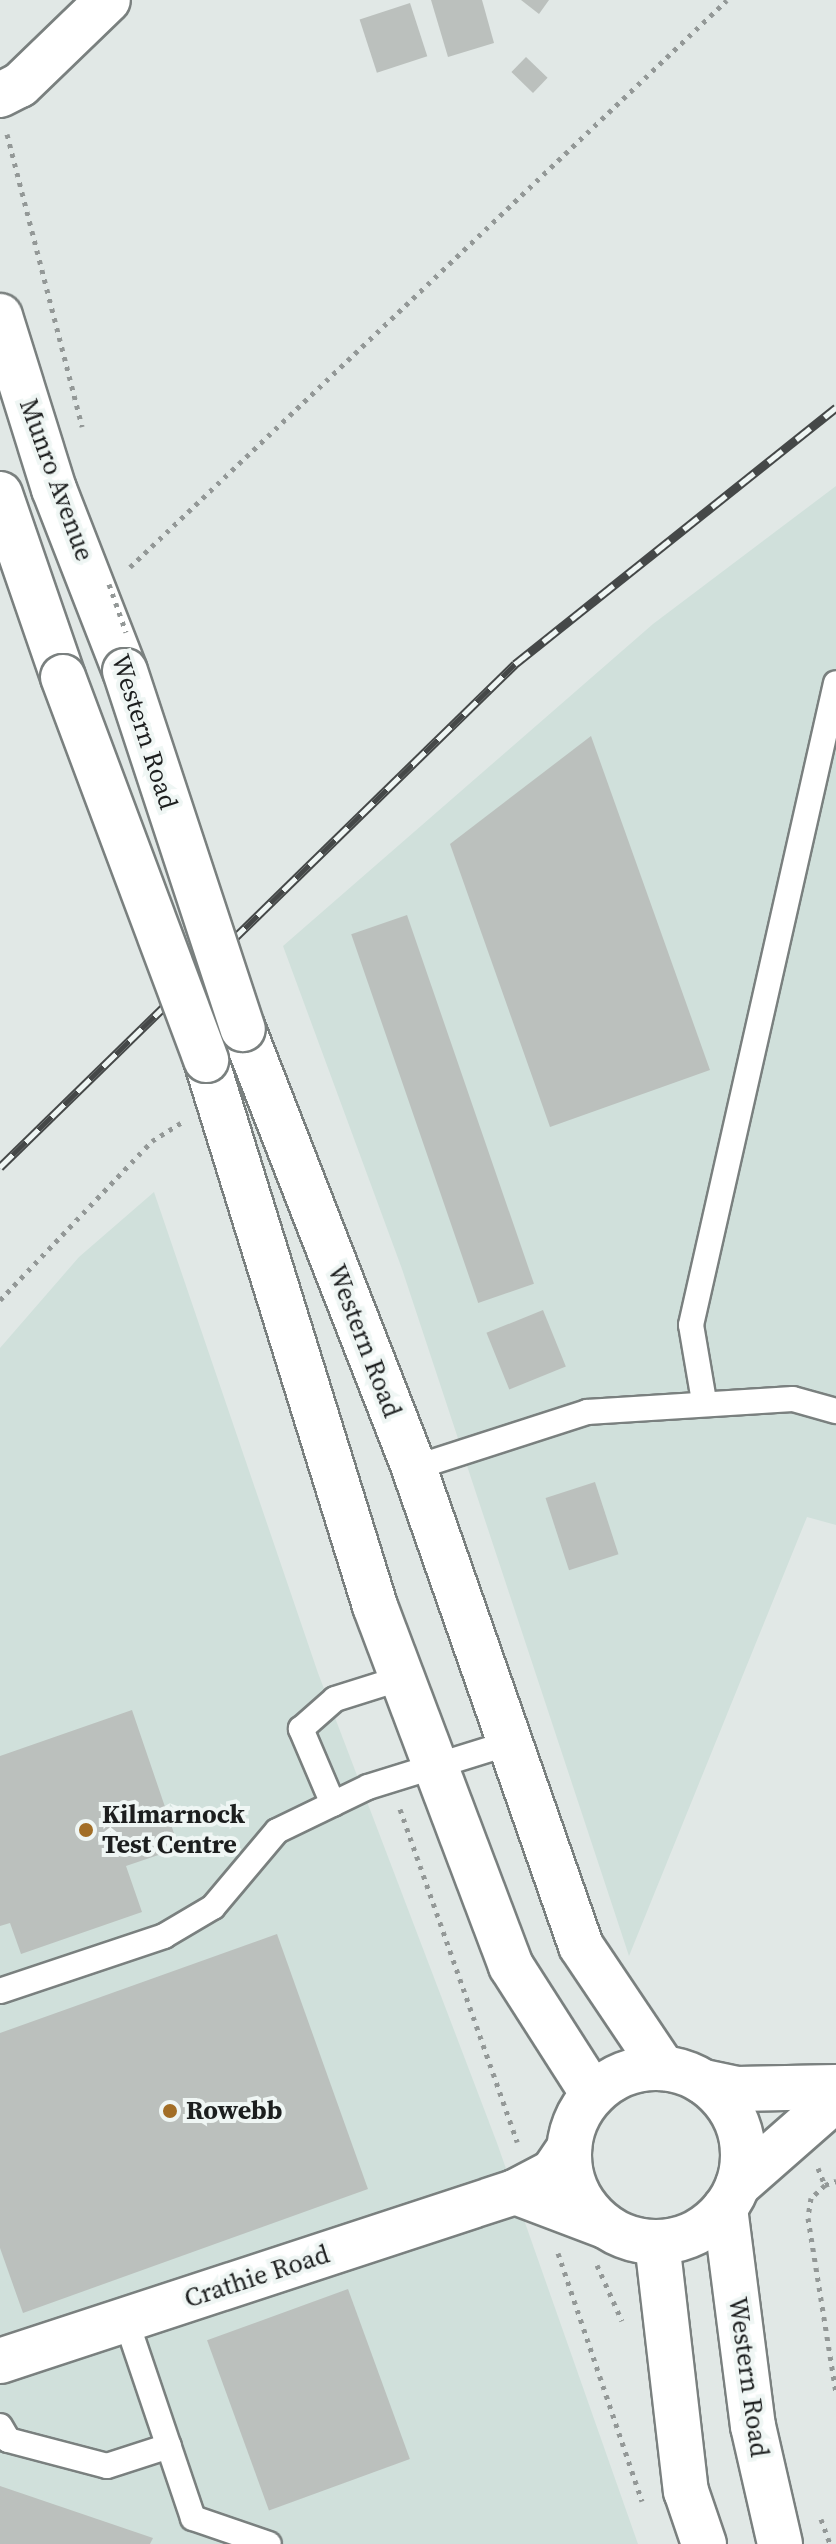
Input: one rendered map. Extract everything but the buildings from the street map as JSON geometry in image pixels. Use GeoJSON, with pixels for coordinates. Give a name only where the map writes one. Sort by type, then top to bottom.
{"type":"FeatureCollection","features":[{"type":"Feature","properties":{"kind":"main road"},"geometry":{"type":"LineString","coordinates":[[3,112],[20,85],[108,0]]}},
{"type":"Feature","properties":{"kind":"main road","name":"Munro Avenue"},"geometry":{"type":"LineString","coordinates":[[0,316],[54,489],[104,591]]}},
{"type":"Feature","properties":{"kind":"main road"},"geometry":{"type":"LineString","coordinates":[[1,501],[54,489]]}},
{"type":"Feature","properties":{"kind":"main road","name":"Western Road"},"geometry":{"type":"LineString","coordinates":[[1,501],[206,1060],[402,1678],[511,1966],[593,2094]]}},
{"type":"Feature","properties":{"kind":"main road","name":"Western Road"},"geometry":{"type":"LineString","coordinates":[[104,591],[125,671],[243,1029],[414,1468],[581,1946],[684,2075],[725,2102],[738,2128],[732,2196],[753,2426],[780,2544]]}},
{"type":"Feature","properties":{"kind":"main road"},"geometry":{"type":"LineString","coordinates":[[605,2226],[584,2205],[571,2178],[569,2148],[576,2119],[593,2094],[638,2069],[684,2075],[737,2089],[836,2087]]}},
{"type":"Feature","properties":{"kind":"main road"},"geometry":{"type":"LineString","coordinates":[[515,2192],[657,2242],[683,2238],[836,2099]]}},
{"type":"Feature","properties":{"kind":"main road","name":"Crathie Road"},"geometry":{"type":"LineString","coordinates":[[0,2361],[515,2192],[553,2172],[569,2148]]}},
{"type":"Feature","properties":{"kind":"main road"},"geometry":{"type":"LineString","coordinates":[[657,2242],[686,2491],[704,2544]]}},
{"type":"Feature","properties":{"kind":"lane"},"geometry":{"type":"LineString","coordinates":[[704,1401],[691,1325],[836,683]]}},
{"type":"Feature","properties":{"kind":"lane"},"geometry":{"type":"LineString","coordinates":[[414,1468],[587,1412],[704,1401],[793,1399],[836,1411]]}},
{"type":"Feature","properties":{"kind":"lane"},"geometry":{"type":"LineString","coordinates":[[333,1804],[301,1729],[335,1699],[402,1678]]}},
{"type":"Feature","properties":{"kind":"lane"},"geometry":{"type":"LineString","coordinates":[[0,1991],[164,1936],[213,1907],[277,1831],[333,1804],[509,1743]]}},
{"type":"Feature","properties":{"kind":"lane"},"geometry":{"type":"LineString","coordinates":[[126,2320],[193,2518],[269,2544]]}},
{"type":"Feature","properties":{"kind":"lane"},"geometry":{"type":"LineString","coordinates":[[0,2426],[8,2440],[107,2466],[169,2446]]}},
{"type":"Feature","properties":{"kind":"path"},"geometry":{"type":"LineString","coordinates":[[104,591],[727,0]]}},
{"type":"Feature","properties":{"kind":"path"},"geometry":{"type":"LineString","coordinates":[[3,112],[86,440]]}},
{"type":"Feature","properties":{"kind":"path"},"geometry":{"type":"LineString","coordinates":[[0,1300],[152,1141],[194,1115]]}},
{"type":"Feature","properties":{"kind":"path"},"geometry":{"type":"LineString","coordinates":[[825,2185],[811,2198],[808,2218],[836,2393]]}},
{"type":"Feature","properties":{"kind":"shaded area"},"geometry":{"type":"Polygon","coordinates":[[[836,486],[836,1525],[807,1517],[629,1956],[402,1269],[283,946],[653,624],[836,486]]]}},
{"type":"Feature","properties":{"kind":"shaded area"},"geometry":{"type":"Polygon","coordinates":[[[154,1192],[318,1673],[497,2143],[638,2544],[0,2544],[0,1348],[79,1257],[154,1192]]]}},
{"type":"Feature","properties":{"kind":"railway"},"geometry":{"type":"LineString","coordinates":[[0,1167],[515,664],[836,408]]}},
{"type":"Feature","properties":{"kind":"place","name":"Kilmarnock Test Centre"},"geometry":{"type":"Point","coordinates":[86,1830]}},
{"type":"Feature","properties":{"kind":"place","name":"Rowebb"},"geometry":{"type":"Point","coordinates":[170,2111]}}]}
